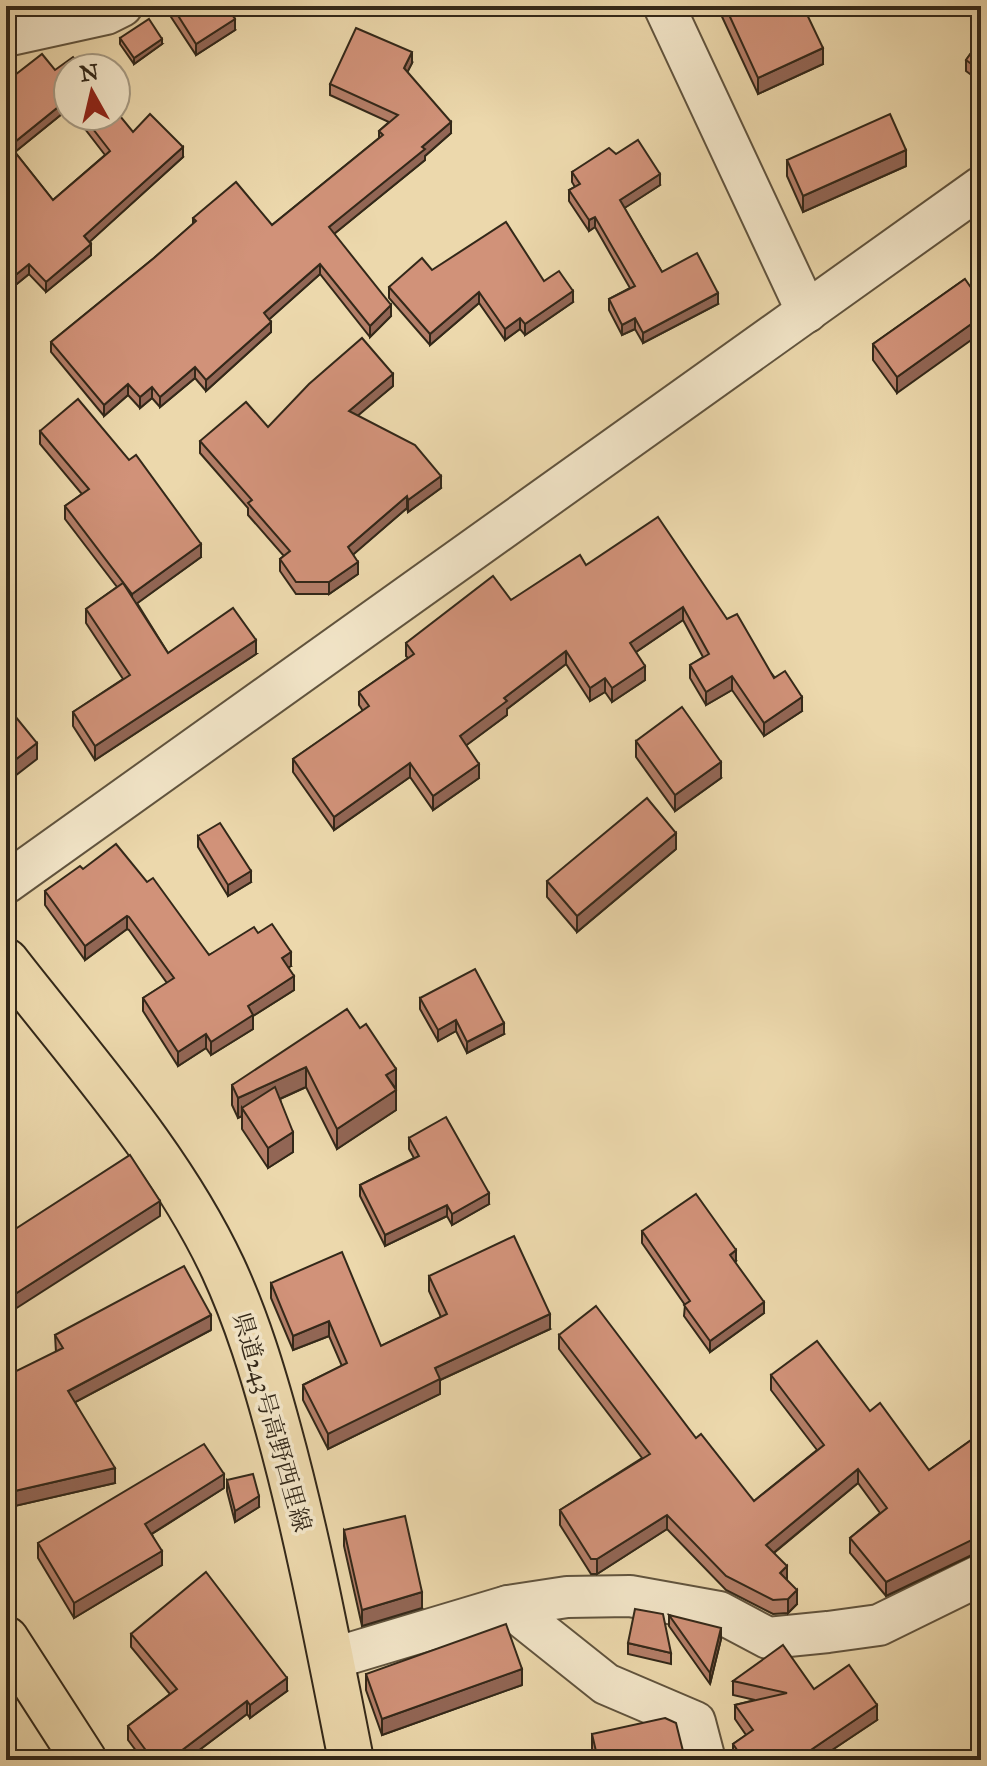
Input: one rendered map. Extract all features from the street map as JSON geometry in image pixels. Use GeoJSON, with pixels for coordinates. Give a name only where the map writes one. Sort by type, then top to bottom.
{"type":"FeatureCollection","features":[{"type":"Feature","properties":{"kind":"main road","name":"県道243号高野西里線"},"geometry":{"type":"LineString","coordinates":[[6,961],[146,1140],[222,1265],[252,1335],[289,1470],[351,1760]]}},
{"type":"Feature","properties":{"kind":"main road"},"geometry":{"type":"LineString","coordinates":[[6,1639],[84,1760]]}},
{"type":"Feature","properties":{"kind":"street"},"geometry":{"type":"LineString","coordinates":[[6,36],[106,14],[122,6]]}},
{"type":"Feature","properties":{"kind":"street"},"geometry":{"type":"LineString","coordinates":[[664,6],[807,312]]}},
{"type":"Feature","properties":{"kind":"street"},"geometry":{"type":"LineString","coordinates":[[6,883],[981,187]]}},
{"type":"Feature","properties":{"kind":"street"},"geometry":{"type":"LineString","coordinates":[[331,1659],[508,1606],[567,1597],[630,1596],[719,1612],[768,1638],[879,1625],[981,1575]]}},
{"type":"Feature","properties":{"kind":"street"},"geometry":{"type":"LineString","coordinates":[[508,1606],[606,1684],[695,1722],[705,1760]]}},
{"type":"Feature","properties":{"kind":"building"},"geometry":{"type":"Polygon","coordinates":[[[172,6],[226,6],[235,19],[196,44],[172,6]]]}},
{"type":"Feature","properties":{"kind":"building"},"geometry":{"type":"Polygon","coordinates":[[[725,6],[803,6],[823,48],[758,78],[725,6]]]}},
{"type":"Feature","properties":{"kind":"building"},"geometry":{"type":"Polygon","coordinates":[[[149,19],[162,39],[134,58],[120,38],[149,19]]]}},
{"type":"Feature","properties":{"kind":"building"},"geometry":{"type":"Polygon","coordinates":[[[356,28],[412,52],[404,68],[451,122],[422,147],[425,149],[329,227],[391,305],[370,326],[320,264],[264,313],[271,322],[206,380],[195,367],[160,397],[152,387],[140,397],[128,384],[104,405],[51,342],[154,258],[196,221],[193,218],[236,182],[272,225],[383,135],[379,131],[398,115],[330,84],[356,28]]]}},
{"type":"Feature","properties":{"kind":"building"},"geometry":{"type":"Polygon","coordinates":[[[981,39],[981,71],[966,60],[981,39]]]}},
{"type":"Feature","properties":{"kind":"building"},"geometry":{"type":"Polygon","coordinates":[[[42,54],[52,66],[52,112],[10,146],[53,200],[110,151],[95,132],[133,132],[150,114],[183,147],[84,236],[91,244],[46,282],[29,264],[6,280],[6,82],[42,54]]]}},
{"type":"Feature","properties":{"kind":"building"},"geometry":{"type":"Polygon","coordinates":[[[890,114],[906,150],[803,196],[787,160],[890,114]]]}},
{"type":"Feature","properties":{"kind":"building"},"geometry":{"type":"Polygon","coordinates":[[[638,140],[660,174],[620,200],[662,272],[697,253],[718,293],[643,333],[635,318],[622,325],[609,299],[635,286],[595,217],[589,220],[569,190],[580,184],[572,172],[609,148],[616,154],[638,140]]]}},
{"type":"Feature","properties":{"kind":"building"},"geometry":{"type":"Polygon","coordinates":[[[506,222],[544,281],[559,271],[573,291],[525,324],[520,318],[505,329],[479,292],[430,334],[389,287],[422,258],[432,270],[506,222]]]}},
{"type":"Feature","properties":{"kind":"building"},"geometry":{"type":"Polygon","coordinates":[[[965,279],[981,302],[981,317],[897,377],[873,344],[965,279]]]}},
{"type":"Feature","properties":{"kind":"building"},"geometry":{"type":"Polygon","coordinates":[[[362,338],[393,374],[349,411],[415,445],[441,476],[408,500],[407,496],[348,547],[358,562],[329,582],[296,582],[280,559],[290,551],[248,503],[252,500],[200,441],[246,402],[268,427],[309,384],[362,338]]]}},
{"type":"Feature","properties":{"kind":"building"},"geometry":{"type":"Polygon","coordinates":[[[78,399],[129,460],[136,455],[201,544],[132,594],[65,506],[89,489],[40,431],[78,399]]]}},
{"type":"Feature","properties":{"kind":"building"},"geometry":{"type":"Polygon","coordinates":[[[658,517],[727,619],[737,614],[774,678],[785,671],[802,697],[764,723],[732,676],[706,692],[690,665],[709,654],[683,607],[630,643],[645,666],[612,688],[605,678],[590,688],[566,651],[460,736],[479,764],[433,796],[410,763],[334,817],[293,759],[369,706],[359,692],[414,654],[406,643],[493,576],[511,600],[580,555],[586,565],[658,517]]]}},
{"type":"Feature","properties":{"kind":"building"},"geometry":{"type":"Polygon","coordinates":[[[123,583],[168,653],[233,608],[256,640],[95,746],[73,712],[130,675],[86,609],[123,583]]]}},
{"type":"Feature","properties":{"kind":"building"},"geometry":{"type":"Polygon","coordinates":[[[6,705],[37,743],[6,767],[6,705]]]}},
{"type":"Feature","properties":{"kind":"building"},"geometry":{"type":"Polygon","coordinates":[[[682,707],[721,762],[675,795],[636,741],[682,707]]]}},
{"type":"Feature","properties":{"kind":"building"},"geometry":{"type":"Polygon","coordinates":[[[647,798],[676,833],[577,916],[547,881],[647,798]]]}},
{"type":"Feature","properties":{"kind":"building"},"geometry":{"type":"Polygon","coordinates":[[[220,823],[251,871],[228,885],[198,836],[220,823]]]}},
{"type":"Feature","properties":{"kind":"building"},"geometry":{"type":"Polygon","coordinates":[[[116,844],[147,882],[153,878],[209,955],[254,927],[258,933],[272,924],[291,952],[282,958],[294,976],[248,1006],[253,1015],[211,1042],[206,1034],[178,1052],[143,998],[174,978],[129,917],[85,946],[45,891],[80,866],[83,869],[116,844]]]}},
{"type":"Feature","properties":{"kind":"building"},"geometry":{"type":"Polygon","coordinates":[[[475,969],[504,1023],[467,1042],[456,1020],[438,1030],[420,998],[475,969]]]}},
{"type":"Feature","properties":{"kind":"building"},"geometry":{"type":"Polygon","coordinates":[[[347,1009],[360,1028],[366,1024],[396,1069],[386,1075],[396,1090],[337,1129],[306,1067],[238,1098],[232,1085],[347,1009]]]}},
{"type":"Feature","properties":{"kind":"building"},"geometry":{"type":"Polygon","coordinates":[[[275,1087],[293,1132],[268,1148],[242,1108],[275,1087]]]}},
{"type":"Feature","properties":{"kind":"building"},"geometry":{"type":"Polygon","coordinates":[[[446,1117],[489,1193],[452,1214],[447,1205],[385,1235],[360,1185],[419,1156],[409,1138],[446,1117]]]}},
{"type":"Feature","properties":{"kind":"building"},"geometry":{"type":"Polygon","coordinates":[[[130,1155],[160,1201],[6,1301],[6,1235],[130,1155]]]}},
{"type":"Feature","properties":{"kind":"building"},"geometry":{"type":"Polygon","coordinates":[[[696,1194],[736,1250],[730,1255],[764,1302],[710,1341],[684,1305],[690,1301],[642,1231],[696,1194]]]}},
{"type":"Feature","properties":{"kind":"building"},"geometry":{"type":"Polygon","coordinates":[[[514,1236],[550,1314],[435,1368],[440,1379],[328,1434],[303,1385],[347,1363],[329,1321],[293,1336],[271,1283],[342,1252],[381,1346],[447,1314],[429,1276],[514,1236]]]}},
{"type":"Feature","properties":{"kind":"building"},"geometry":{"type":"Polygon","coordinates":[[[184,1266],[211,1315],[68,1391],[115,1468],[6,1493],[6,1376],[63,1348],[55,1335],[184,1266]]]}},
{"type":"Feature","properties":{"kind":"building"},"geometry":{"type":"Polygon","coordinates":[[[596,1306],[696,1438],[701,1434],[754,1501],[824,1445],[771,1375],[817,1341],[870,1411],[880,1403],[929,1470],[978,1435],[974,1430],[981,1425],[981,1534],[886,1582],[850,1538],[887,1508],[858,1469],[766,1545],[787,1566],[780,1573],[797,1590],[788,1599],[773,1600],[726,1576],[667,1515],[597,1559],[591,1559],[560,1510],[650,1454],[559,1335],[596,1306]]]}},
{"type":"Feature","properties":{"kind":"building"},"geometry":{"type":"Polygon","coordinates":[[[204,1444],[224,1474],[145,1524],[162,1551],[74,1603],[38,1543],[204,1444]]]}},
{"type":"Feature","properties":{"kind":"building"},"geometry":{"type":"Polygon","coordinates":[[[253,1474],[259,1496],[235,1511],[227,1480],[253,1474]]]}},
{"type":"Feature","properties":{"kind":"building"},"geometry":{"type":"Polygon","coordinates":[[[405,1516],[422,1592],[362,1610],[344,1530],[405,1516]]]}},
{"type":"Feature","properties":{"kind":"building"},"geometry":{"type":"Polygon","coordinates":[[[206,1572],[287,1678],[250,1705],[247,1701],[169,1760],[153,1760],[128,1726],[177,1689],[131,1634],[206,1572]]]}},
{"type":"Feature","properties":{"kind":"building"},"geometry":{"type":"Polygon","coordinates":[[[635,1609],[663,1614],[671,1653],[628,1643],[635,1609]]]}},
{"type":"Feature","properties":{"kind":"building"},"geometry":{"type":"Polygon","coordinates":[[[669,1615],[721,1628],[710,1673],[669,1615]]]}},
{"type":"Feature","properties":{"kind":"building"},"geometry":{"type":"Polygon","coordinates":[[[506,1624],[522,1669],[382,1719],[366,1674],[506,1624]]]}},
{"type":"Feature","properties":{"kind":"building"},"geometry":{"type":"Polygon","coordinates":[[[783,1645],[814,1689],[849,1665],[877,1705],[796,1760],[744,1760],[733,1744],[753,1730],[735,1705],[787,1693],[733,1681],[783,1645]]]}},
{"type":"Feature","properties":{"kind":"building"},"geometry":{"type":"Polygon","coordinates":[[[665,1718],[676,1723],[683,1751],[689,1760],[598,1760],[592,1734],[665,1718]]]}}]}
